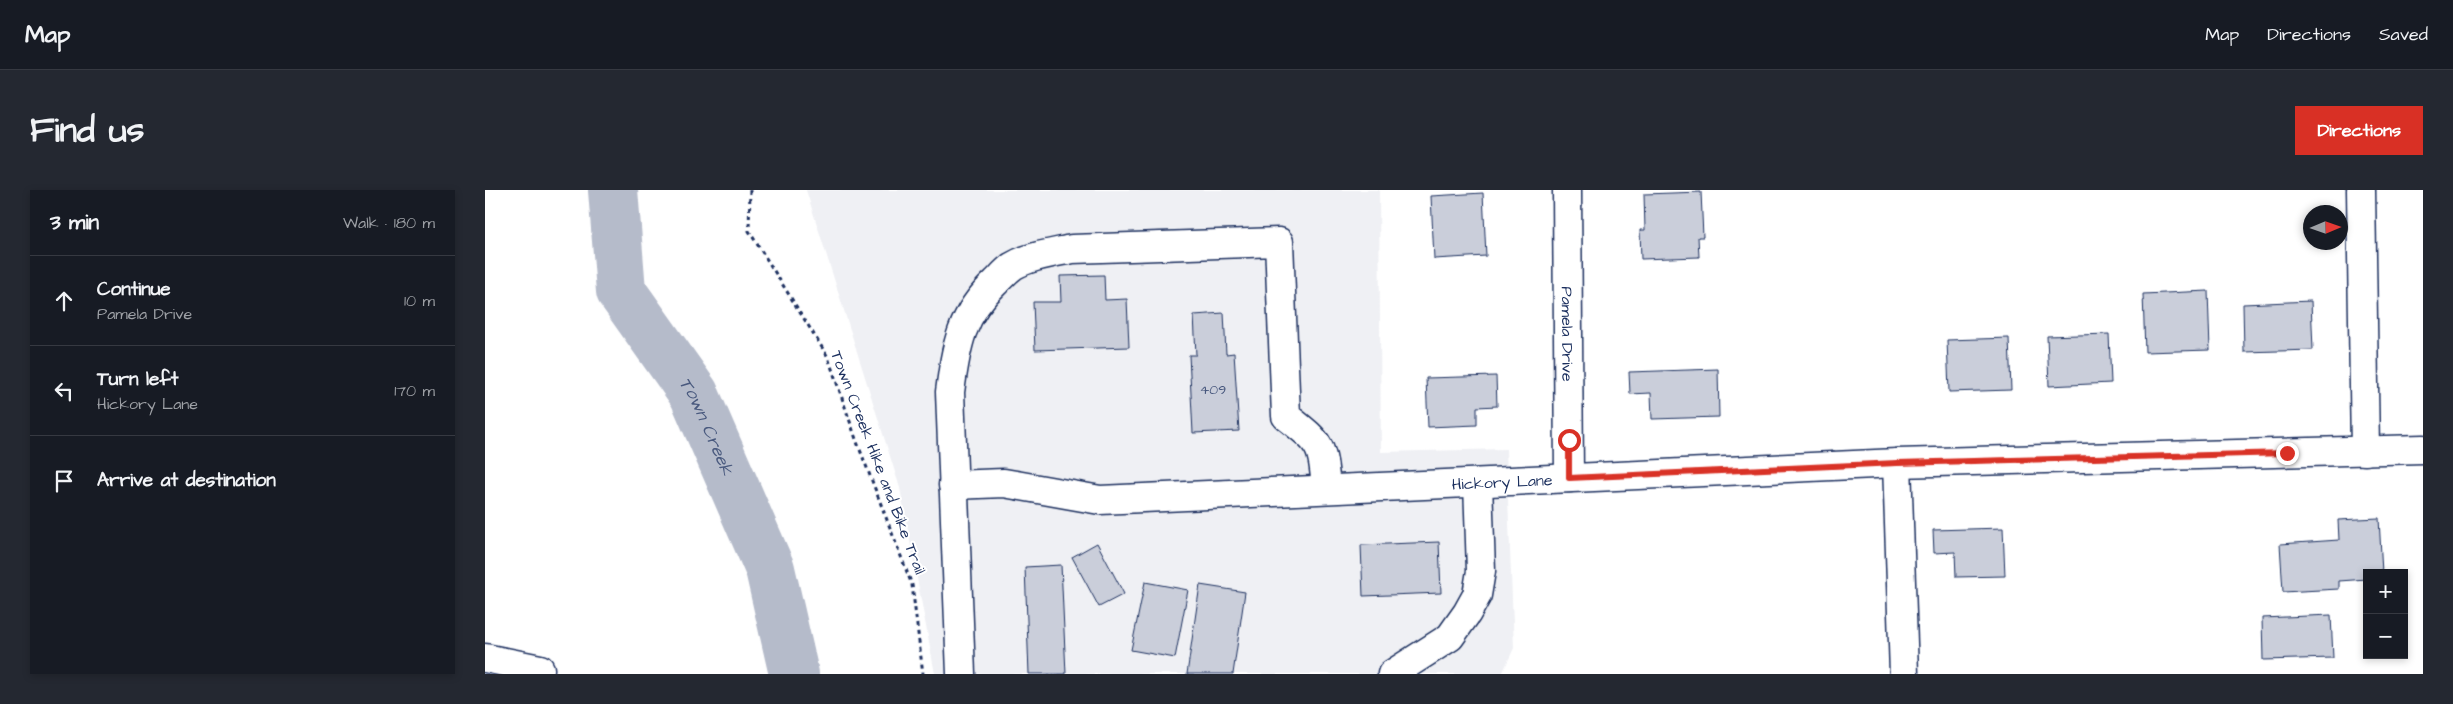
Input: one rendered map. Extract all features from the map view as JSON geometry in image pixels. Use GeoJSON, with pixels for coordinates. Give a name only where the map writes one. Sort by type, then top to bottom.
{"type":"FeatureCollection","features":[{"type":"Feature","properties":{"kind":"street","name":"Pamela Drive"},"geometry":{"type":"LineString","coordinates":[[1567,190],[1569,478]]}},
{"type":"Feature","properties":{"kind":"street"},"geometry":{"type":"LineString","coordinates":[[2361,190],[2365,450]]}},
{"type":"Feature","properties":{"kind":"street"},"geometry":{"type":"LineString","coordinates":[[961,674],[950,392],[955,356],[967,318],[987,291],[1013,266],[1041,256],[1072,249],[1279,242],[1286,416],[1313,438],[1323,454],[1326,488]]}},
{"type":"Feature","properties":{"kind":"street","name":"Hickory Lane"},"geometry":{"type":"LineString","coordinates":[[953,485],[973,486],[1004,482],[1100,500],[1326,488],[1478,483],[1897,463],[2423,449]]}},
{"type":"Feature","properties":{"kind":"street"},"geometry":{"type":"LineString","coordinates":[[1897,463],[1904,674]]}},
{"type":"Feature","properties":{"kind":"street"},"geometry":{"type":"LineString","coordinates":[[1392,674],[1450,637],[1467,614],[1477,594],[1481,571],[1478,483]]}},
{"type":"Feature","properties":{"kind":"street"},"geometry":{"type":"LineString","coordinates":[[485,658],[540,669]]}},
{"type":"Feature","properties":{"kind":"path","name":"Town Creek Hike and Bike Trail"},"geometry":{"type":"LineString","coordinates":[[749,190],[749,231],[828,357],[857,442],[913,585],[923,674]]}},
{"type":"Feature","properties":{"kind":"shaded area"},"geometry":{"type":"Polygon","coordinates":[[[806,190],[1379,190],[1381,452],[1506,449],[1514,648],[1502,674],[935,674],[900,488],[806,190]]]}},
{"type":"Feature","properties":{"kind":"building"},"geometry":{"type":"Polygon","coordinates":[[[1701,192],[1703,237],[1698,237],[1699,257],[1641,259],[1640,230],[1645,230],[1644,194],[1701,192]]]}},
{"type":"Feature","properties":{"kind":"building"},"geometry":{"type":"Polygon","coordinates":[[[1483,193],[1486,256],[1434,259],[1431,196],[1483,193]]]}},
{"type":"Feature","properties":{"kind":"building"},"geometry":{"type":"Polygon","coordinates":[[[1104,275],[1105,300],[1127,299],[1129,347],[1035,350],[1033,302],[1061,302],[1060,276],[1104,275]]]}},
{"type":"Feature","properties":{"kind":"building"},"geometry":{"type":"Polygon","coordinates":[[[2208,291],[2210,350],[2145,352],[2143,294],[2208,291]]]}},
{"type":"Feature","properties":{"kind":"building"},"geometry":{"type":"Polygon","coordinates":[[[2311,301],[2313,350],[2244,352],[2243,304],[2311,301]]]}},
{"type":"Feature","properties":{"kind":"building"},"geometry":{"type":"Polygon","coordinates":[[[1224,313],[1226,354],[1234,353],[1239,431],[1193,433],[1189,355],[1196,355],[1194,315],[1224,313]]]}},
{"type":"Feature","properties":{"kind":"building"},"geometry":{"type":"Polygon","coordinates":[[[2109,334],[2111,383],[2049,386],[2047,336],[2109,334]]]}},
{"type":"Feature","properties":{"kind":"building"},"geometry":{"type":"Polygon","coordinates":[[[2009,338],[2011,390],[1949,392],[1947,340],[2009,338]]]}},
{"type":"Feature","properties":{"kind":"building"},"geometry":{"type":"Polygon","coordinates":[[[1718,369],[1719,417],[1652,419],[1651,393],[1630,394],[1629,372],[1718,369]]]}},
{"type":"Feature","properties":{"kind":"building"},"geometry":{"type":"Polygon","coordinates":[[[1496,376],[1497,406],[1477,407],[1477,425],[1428,427],[1426,378],[1496,376]]]}},
{"type":"Feature","properties":{"kind":"building"},"geometry":{"type":"Polygon","coordinates":[[[2379,518],[2382,569],[2363,569],[2363,579],[2339,581],[2339,589],[2283,592],[2280,544],[2339,540],[2338,520],[2379,518]]]}},
{"type":"Feature","properties":{"kind":"building"},"geometry":{"type":"Polygon","coordinates":[[[2003,528],[2005,576],[1956,577],[1955,552],[1934,553],[1933,530],[2003,528]]]}},
{"type":"Feature","properties":{"kind":"building"},"geometry":{"type":"Polygon","coordinates":[[[1439,542],[1441,593],[1363,596],[1361,545],[1439,542]]]}},
{"type":"Feature","properties":{"kind":"building"},"geometry":{"type":"Polygon","coordinates":[[[1097,543],[1124,594],[1099,607],[1072,557],[1097,543]]]}},
{"type":"Feature","properties":{"kind":"building"},"geometry":{"type":"Polygon","coordinates":[[[1061,565],[1066,674],[1029,674],[1025,567],[1061,565]]]}},
{"type":"Feature","properties":{"kind":"building"},"geometry":{"type":"Polygon","coordinates":[[[1145,582],[1188,590],[1175,658],[1131,650],[1145,582]]]}},
{"type":"Feature","properties":{"kind":"building"},"geometry":{"type":"Polygon","coordinates":[[[1200,585],[1245,592],[1233,674],[1187,674],[1200,585]]]}},
{"type":"Feature","properties":{"kind":"building"},"geometry":{"type":"Polygon","coordinates":[[[2331,615],[2333,658],[2263,660],[2262,618],[2331,615]]]}},
{"type":"Feature","properties":{"kind":"waterway","name":"Town Creek"},"geometry":{"type":"LineString","coordinates":[[613,190],[621,291],[694,394],[770,569],[794,674]]}},
{"type":"Feature","properties":{"kind":"route"},"geometry":{"type":"LineString","coordinates":[[1569,440],[1569,478],[1897,463],[2287,453]]}}]}
